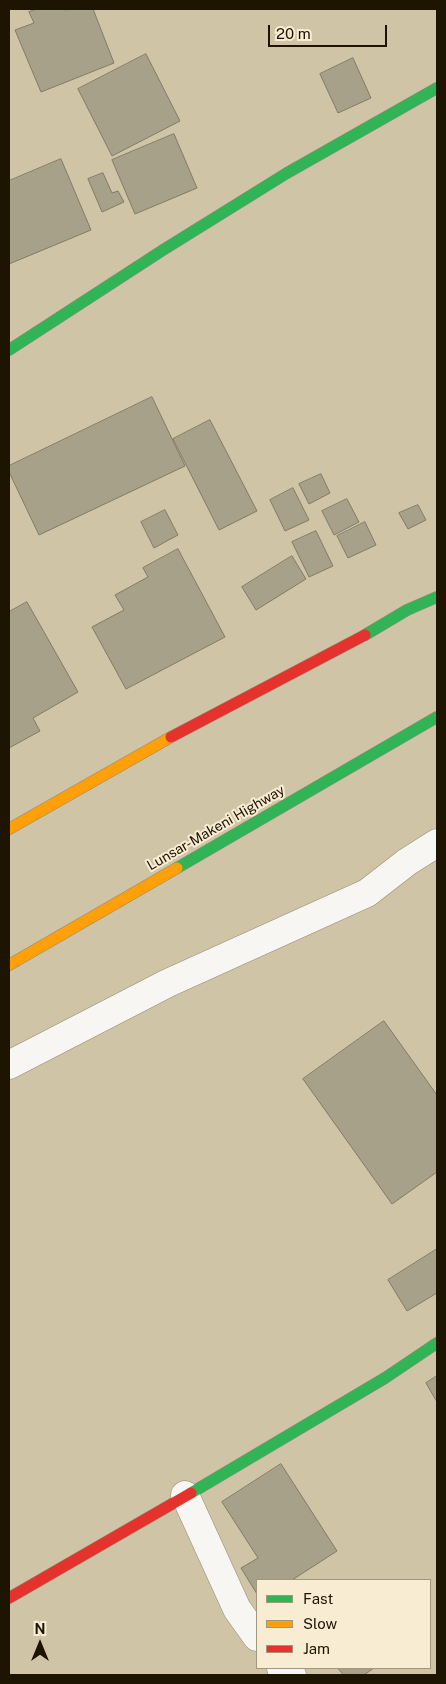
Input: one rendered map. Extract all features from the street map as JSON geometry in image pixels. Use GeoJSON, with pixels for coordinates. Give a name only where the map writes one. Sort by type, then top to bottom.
{"type":"FeatureCollection","features":[{"type":"Feature","properties":{"kind":"street"},"geometry":{"type":"LineString","coordinates":[[9,350],[163,250],[287,173],[437,88]]}},
{"type":"Feature","properties":{"kind":"street"},"geometry":{"type":"LineString","coordinates":[[9,829],[176,734],[357,640],[407,610],[437,597]]}},
{"type":"Feature","properties":{"kind":"street","name":"Lunsar-Makeni Highway"},"geometry":{"type":"LineString","coordinates":[[9,966],[437,717]]}},
{"type":"Feature","properties":{"kind":"street"},"geometry":{"type":"LineString","coordinates":[[9,1065],[168,983],[367,893],[407,862],[437,843]]}},
{"type":"Feature","properties":{"kind":"street"},"geometry":{"type":"LineString","coordinates":[[9,1598],[385,1378],[437,1342]]}},
{"type":"Feature","properties":{"kind":"street"},"geometry":{"type":"LineString","coordinates":[[185,1495],[237,1609],[256,1636]]}},
{"type":"Feature","properties":{"kind":"building"},"geometry":{"type":"Polygon","coordinates":[[[37,9],[93,9],[114,63],[41,92],[15,30],[34,23],[29,12],[37,9]]]}},
{"type":"Feature","properties":{"kind":"building"},"geometry":{"type":"Polygon","coordinates":[[[146,54],[180,121],[112,156],[78,89],[146,54]]]}},
{"type":"Feature","properties":{"kind":"building"},"geometry":{"type":"Polygon","coordinates":[[[353,58],[371,98],[338,113],[320,74],[353,58]]]}},
{"type":"Feature","properties":{"kind":"building"},"geometry":{"type":"Polygon","coordinates":[[[174,134],[197,188],[135,214],[112,160],[174,134]]]}},
{"type":"Feature","properties":{"kind":"building"},"geometry":{"type":"Polygon","coordinates":[[[61,159],[91,230],[9,264],[9,181],[61,159]]]}},
{"type":"Feature","properties":{"kind":"building"},"geometry":{"type":"Polygon","coordinates":[[[103,173],[112,193],[118,191],[124,202],[102,212],[88,179],[103,173]]]}},
{"type":"Feature","properties":{"kind":"building"},"geometry":{"type":"Polygon","coordinates":[[[152,397],[185,466],[39,535],[9,472],[9,466],[152,397]]]}},
{"type":"Feature","properties":{"kind":"building"},"geometry":{"type":"Polygon","coordinates":[[[210,420],[257,511],[219,530],[173,439],[210,420]]]}},
{"type":"Feature","properties":{"kind":"building"},"geometry":{"type":"Polygon","coordinates":[[[321,474],[330,493],[309,504],[299,484],[321,474]]]}},
{"type":"Feature","properties":{"kind":"building"},"geometry":{"type":"Polygon","coordinates":[[[293,488],[309,520],[285,531],[270,500],[293,488]]]}},
{"type":"Feature","properties":{"kind":"building"},"geometry":{"type":"Polygon","coordinates":[[[347,499],[359,522],[334,535],[322,511],[347,499]]]}},
{"type":"Feature","properties":{"kind":"building"},"geometry":{"type":"Polygon","coordinates":[[[418,505],[426,520],[408,529],[399,513],[418,505]]]}},
{"type":"Feature","properties":{"kind":"building"},"geometry":{"type":"Polygon","coordinates":[[[165,510],[178,535],[154,548],[141,522],[165,510]]]}},
{"type":"Feature","properties":{"kind":"building"},"geometry":{"type":"Polygon","coordinates":[[[365,522],[376,545],[348,558],[337,536],[365,522]]]}},
{"type":"Feature","properties":{"kind":"building"},"geometry":{"type":"Polygon","coordinates":[[[316,531],[333,566],[309,577],[292,542],[316,531]]]}},
{"type":"Feature","properties":{"kind":"building"},"geometry":{"type":"Polygon","coordinates":[[[178,549],[225,637],[126,689],[92,627],[124,610],[115,595],[148,577],[143,568],[178,549]]]}},
{"type":"Feature","properties":{"kind":"building"},"geometry":{"type":"Polygon","coordinates":[[[292,556],[306,579],[256,610],[242,587],[292,556]]]}},
{"type":"Feature","properties":{"kind":"building"},"geometry":{"type":"Polygon","coordinates":[[[27,602],[78,692],[33,718],[40,731],[9,748],[9,612],[27,602]]]}},
{"type":"Feature","properties":{"kind":"building"},"geometry":{"type":"Polygon","coordinates":[[[384,1021],[437,1095],[437,1172],[392,1204],[303,1079],[384,1021]]]}},
{"type":"Feature","properties":{"kind":"building"},"geometry":{"type":"Polygon","coordinates":[[[437,1249],[437,1293],[407,1311],[388,1280],[437,1249]]]}},
{"type":"Feature","properties":{"kind":"building"},"geometry":{"type":"Polygon","coordinates":[[[437,1376],[437,1402],[426,1383],[437,1376]]]}},
{"type":"Feature","properties":{"kind":"building"},"geometry":{"type":"Polygon","coordinates":[[[281,1464],[337,1551],[294,1579],[256,1579],[256,1592],[241,1568],[258,1558],[222,1502],[281,1464]]]}},
{"type":"Feature","properties":{"kind":"building"},"geometry":{"type":"Polygon","coordinates":[[[339,1669],[373,1669],[364,1675],[344,1675],[339,1669]]]}},
{"type":"Feature","properties":{"kind":"traffic: fast"},"geometry":{"type":"LineString","coordinates":[[9,350],[163,250],[287,173],[437,88]]}},
{"type":"Feature","properties":{"kind":"traffic: fast"},"geometry":{"type":"LineString","coordinates":[[365,635],[407,610],[437,597]]}},
{"type":"Feature","properties":{"kind":"traffic: fast"},"geometry":{"type":"LineString","coordinates":[[177,868],[437,717]]}},
{"type":"Feature","properties":{"kind":"traffic: fast"},"geometry":{"type":"LineString","coordinates":[[191,1493],[385,1378],[437,1343]]}},
{"type":"Feature","properties":{"kind":"traffic: slow"},"geometry":{"type":"LineString","coordinates":[[9,829],[171,737]]}},
{"type":"Feature","properties":{"kind":"traffic: slow"},"geometry":{"type":"LineString","coordinates":[[9,965],[177,868]]}},
{"type":"Feature","properties":{"kind":"traffic: jam"},"geometry":{"type":"LineString","coordinates":[[171,737],[365,635]]}},
{"type":"Feature","properties":{"kind":"traffic: jam"},"geometry":{"type":"LineString","coordinates":[[9,1598],[191,1493]]}}]}
